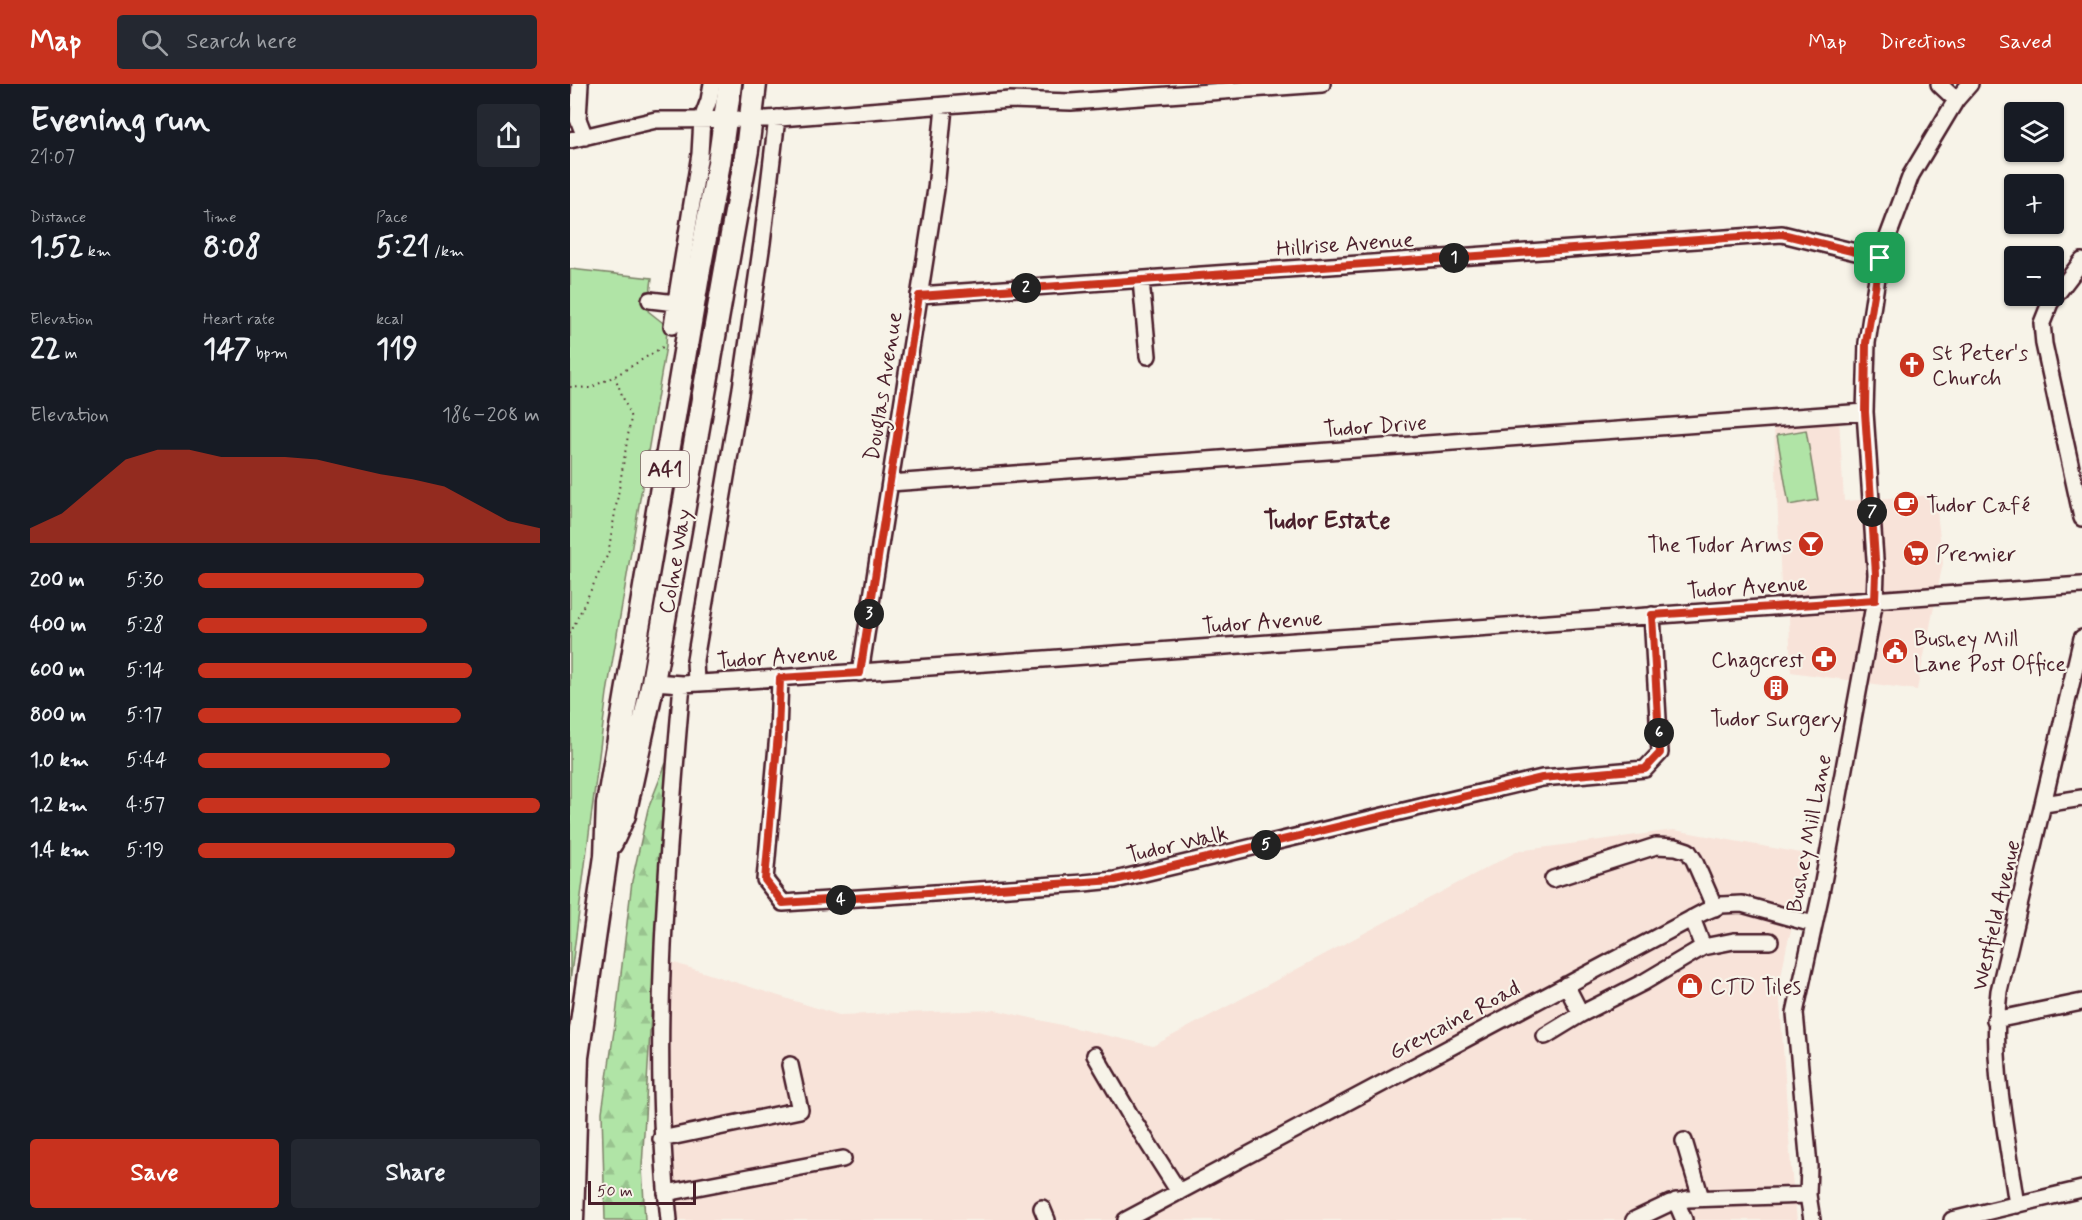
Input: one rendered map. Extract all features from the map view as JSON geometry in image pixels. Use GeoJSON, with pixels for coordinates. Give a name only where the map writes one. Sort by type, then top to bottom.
{"type":"FeatureCollection","features":[{"type":"Feature","properties":{"kind":"highway","name":"Colne Way"},"geometry":{"type":"LineString","coordinates":[[572,1220],[578,1057],[606,856],[608,804],[691,268],[719,163],[713,120],[730,84]]}},
{"type":"Feature","properties":{"kind":"highway","name":"Colne Way"},"geometry":{"type":"LineString","coordinates":[[606,856],[624,815],[652,682],[751,118],[755,84]]}},
{"type":"Feature","properties":{"kind":"street"},"geometry":{"type":"LineString","coordinates":[[580,84],[578,138],[656,120],[777,118],[848,112],[854,118],[898,116],[926,113],[941,107],[1010,100],[1071,102],[1322,84]]}},
{"type":"Feature","properties":{"kind":"street","name":"Colne Way"},"geometry":{"type":"LineString","coordinates":[[712,84],[709,100],[713,120]]}},
{"type":"Feature","properties":{"kind":"street"},"geometry":{"type":"LineString","coordinates":[[1939,84],[1956,100]]}},
{"type":"Feature","properties":{"kind":"street","name":"Bushey Mill Lane"},"geometry":{"type":"LineString","coordinates":[[1812,1220],[1808,1195],[1809,1166],[1795,1013],[1875,600],[1876,574],[1865,412],[1866,343],[1880,258],[1911,176],[1956,100],[1970,84]]}},
{"type":"Feature","properties":{"kind":"street","name":"Douglas Avenue"},"geometry":{"type":"LineString","coordinates":[[860,673],[936,189],[941,107]]}},
{"type":"Feature","properties":{"kind":"street","name":"Colne Way"},"geometry":{"type":"LineString","coordinates":[[669,1220],[661,1139],[661,961],[689,684],[741,388],[777,118]]}},
{"type":"Feature","properties":{"kind":"street","name":"Hillrise Avenue"},"geometry":{"type":"LineString","coordinates":[[919,296],[1782,234],[1880,258]]}},
{"type":"Feature","properties":{"kind":"street"},"geometry":{"type":"LineString","coordinates":[[2082,261],[2050,303],[2042,323],[2044,344],[2082,518]]}},
{"type":"Feature","properties":{"kind":"street"},"geometry":{"type":"LineString","coordinates":[[672,326],[676,303],[691,268]]}},
{"type":"Feature","properties":{"kind":"street"},"geometry":{"type":"LineString","coordinates":[[1141,280],[1148,356]]}},
{"type":"Feature","properties":{"kind":"street"},"geometry":{"type":"LineString","coordinates":[[650,300],[676,303]]}},
{"type":"Feature","properties":{"kind":"street","name":"Tudor Drive"},"geometry":{"type":"LineString","coordinates":[[890,483],[1865,412]]}},
{"type":"Feature","properties":{"kind":"street","name":"Tudor Avenue"},"geometry":{"type":"LineString","coordinates":[[652,682],[689,684],[860,673],[2082,585]]}},
{"type":"Feature","properties":{"kind":"street","name":"Tudor Walk"},"geometry":{"type":"LineString","coordinates":[[780,678],[778,734],[765,880],[783,903],[1072,884],[1115,880],[1542,778],[1645,769],[1660,753],[1652,615]]}},
{"type":"Feature","properties":{"kind":"street","name":"Westfield Avenue"},"geometry":{"type":"LineString","coordinates":[[2017,1205],[1996,1054],[1995,1020],[1999,992],[2082,638]]}},
{"type":"Feature","properties":{"kind":"street"},"geometry":{"type":"LineString","coordinates":[[2044,804],[2082,798]]}},
{"type":"Feature","properties":{"kind":"street"},"geometry":{"type":"LineString","coordinates":[[1553,879],[1656,846],[1676,847],[1688,851],[1694,860],[1715,908]]}},
{"type":"Feature","properties":{"kind":"street","name":"Greycaine Road"},"geometry":{"type":"LineString","coordinates":[[1126,1220],[1692,918],[1715,908],[1742,904],[1813,924]]}},
{"type":"Feature","properties":{"kind":"street"},"geometry":{"type":"LineString","coordinates":[[1692,918],[1703,947]]}},
{"type":"Feature","properties":{"kind":"street"},"geometry":{"type":"LineString","coordinates":[[1545,1036],[1703,947],[1734,941],[1770,941]]}},
{"type":"Feature","properties":{"kind":"street"},"geometry":{"type":"LineString","coordinates":[[1566,985],[1581,1014]]}},
{"type":"Feature","properties":{"kind":"street"},"geometry":{"type":"LineString","coordinates":[[1995,1020],[2082,1002]]}},
{"type":"Feature","properties":{"kind":"street"},"geometry":{"type":"LineString","coordinates":[[1095,1055],[1179,1192]]}},
{"type":"Feature","properties":{"kind":"street"},"geometry":{"type":"LineString","coordinates":[[661,1139],[800,1110],[790,1065]]}},
{"type":"Feature","properties":{"kind":"street"},"geometry":{"type":"LineString","coordinates":[[1684,1141],[1701,1198]]}},
{"type":"Feature","properties":{"kind":"street"},"geometry":{"type":"LineString","coordinates":[[666,1193],[843,1159]]}},
{"type":"Feature","properties":{"kind":"street"},"geometry":{"type":"LineString","coordinates":[[1952,1220],[2082,1190]]}},
{"type":"Feature","properties":{"kind":"street"},"geometry":{"type":"LineString","coordinates":[[1634,1220],[1655,1209],[1676,1202],[1701,1198],[1808,1195]]}},
{"type":"Feature","properties":{"kind":"street"},"geometry":{"type":"LineString","coordinates":[[1676,1202],[1684,1220]]}},
{"type":"Feature","properties":{"kind":"path"},"geometry":{"type":"LineString","coordinates":[[570,387],[590,388],[666,346],[672,326]]}},
{"type":"Feature","properties":{"kind":"path"},"geometry":{"type":"LineString","coordinates":[[570,634],[608,554],[631,418],[615,376]]}},
{"type":"Feature","properties":{"kind":"shaded area"},"geometry":{"type":"Polygon","coordinates":[[[1839,419],[1844,501],[1935,495],[1943,563],[1917,690],[1791,672],[1789,617],[1791,609],[1781,585],[1774,428],[1839,419]]]}},
{"type":"Feature","properties":{"kind":"shaded area"},"geometry":{"type":"Polygon","coordinates":[[[1674,830],[1812,855],[1787,945],[1779,987],[1791,1168],[1797,1220],[667,1220],[668,961],[839,1015],[996,1010],[1153,1046],[1518,851],[1674,830]]]}},
{"type":"Feature","properties":{"kind":"green space"},"geometry":{"type":"Polygon","coordinates":[[[570,269],[652,278],[648,311],[667,326],[666,346],[607,693],[570,982],[570,269]]]}},
{"type":"Feature","properties":{"kind":"green space"},"geometry":{"type":"Polygon","coordinates":[[[1806,430],[1818,500],[1789,505],[1777,435],[1806,430]]]}},
{"type":"Feature","properties":{"kind":"green space"},"geometry":{"type":"Polygon","coordinates":[[[666,763],[642,1167],[645,1220],[605,1220],[602,1112],[632,881],[648,809],[666,763]]]}},
{"type":"Feature","properties":{"kind":"place","name":"St Peter's Church"},"geometry":{"type":"Point","coordinates":[1912,365]}},
{"type":"Feature","properties":{"kind":"place","name":"Tudor Café"},"geometry":{"type":"Point","coordinates":[1906,504]}},
{"type":"Feature","properties":{"kind":"place","name":"The Tudor Arms"},"geometry":{"type":"Point","coordinates":[1811,544]}},
{"type":"Feature","properties":{"kind":"place","name":"Premier"},"geometry":{"type":"Point","coordinates":[1916,553]}},
{"type":"Feature","properties":{"kind":"place","name":"Bushey Mill Lane Post Office"},"geometry":{"type":"Point","coordinates":[1895,651]}},
{"type":"Feature","properties":{"kind":"place","name":"Chagcrest"},"geometry":{"type":"Point","coordinates":[1824,659]}},
{"type":"Feature","properties":{"kind":"place","name":"Tudor Surgery"},"geometry":{"type":"Point","coordinates":[1776,688]}},
{"type":"Feature","properties":{"kind":"place","name":"CTD Tiles"},"geometry":{"type":"Point","coordinates":[1690,986]}},
{"type":"Feature","properties":{"kind":"district","name":"Tudor Estate"},"geometry":{"type":"Point","coordinates":[1327,520]}},
{"type":"Feature","properties":{"kind":"route"},"geometry":{"type":"LineString","coordinates":[[1782,234],[1880,258],[1866,343],[1865,412],[1876,574],[1875,600],[1652,615],[1660,753],[1645,769],[1542,778],[1115,880],[783,903],[765,880],[778,734],[780,678],[860,673],[919,296],[1782,234]]}}]}
